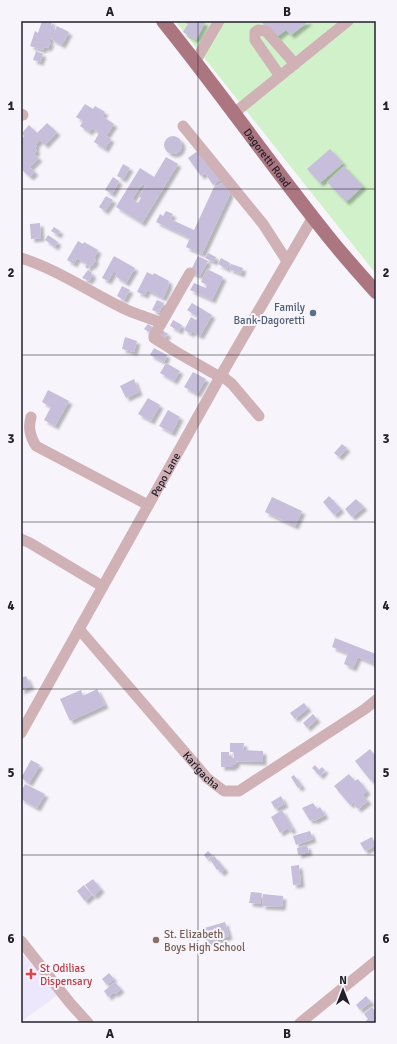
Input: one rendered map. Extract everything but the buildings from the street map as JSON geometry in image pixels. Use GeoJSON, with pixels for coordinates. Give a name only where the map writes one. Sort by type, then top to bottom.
{"type":"FeatureCollection","features":[{"type":"Feature","properties":{"kind":"main road","name":"Dagoretti Road"},"geometry":{"type":"LineString","coordinates":[[162,21],[195,62],[313,218],[376,292]]}},
{"type":"Feature","properties":{"kind":"street"},"geometry":{"type":"LineString","coordinates":[[195,62],[219,21]]}},
{"type":"Feature","properties":{"kind":"street"},"geometry":{"type":"LineString","coordinates":[[233,114],[348,21]]}},
{"type":"Feature","properties":{"kind":"street"},"geometry":{"type":"LineString","coordinates":[[280,76],[255,40],[255,32],[258,30],[266,31],[295,64]]}},
{"type":"Feature","properties":{"kind":"street"},"geometry":{"type":"LineString","coordinates":[[183,126],[263,224],[287,262]]}},
{"type":"Feature","properties":{"kind":"street","name":"Pepo Lane"},"geometry":{"type":"LineString","coordinates":[[21,733],[220,376],[313,218]]}},
{"type":"Feature","properties":{"kind":"street"},"geometry":{"type":"LineString","coordinates":[[21,258],[39,264],[74,281],[127,310],[161,323]]}},
{"type":"Feature","properties":{"kind":"street"},"geometry":{"type":"LineString","coordinates":[[190,273],[154,336],[156,340],[232,384],[259,416]]}},
{"type":"Feature","properties":{"kind":"street"},"geometry":{"type":"LineString","coordinates":[[31,417],[29,424],[30,436],[36,446],[148,505]]}},
{"type":"Feature","properties":{"kind":"street"},"geometry":{"type":"LineString","coordinates":[[21,539],[102,586]]}},
{"type":"Feature","properties":{"kind":"street","name":"Karigacha"},"geometry":{"type":"LineString","coordinates":[[79,630],[207,778],[224,791],[239,791],[365,709],[376,700]]}},
{"type":"Feature","properties":{"kind":"street"},"geometry":{"type":"LineString","coordinates":[[21,941],[88,1023]]}},
{"type":"Feature","properties":{"kind":"street"},"geometry":{"type":"LineString","coordinates":[[300,1023],[376,961]]}},
{"type":"Feature","properties":{"kind":"shaded area","name":"St Odilias Dispensary"},"geometry":{"type":"Polygon","coordinates":[[[21,953],[59,994],[21,1022],[21,953]]]}},
{"type":"Feature","properties":{"kind":"green space"},"geometry":{"type":"Polygon","coordinates":[[[175,21],[376,21],[376,274],[175,21]]]}},
{"type":"Feature","properties":{"kind":"place","name":"Family Bank-Dagoretti"},"geometry":{"type":"Point","coordinates":[313,313]}},
{"type":"Feature","properties":{"kind":"place","name":"St. Elizabeth Boys High School"},"geometry":{"type":"Point","coordinates":[156,940]}},
{"type":"Feature","properties":{"kind":"place","name":"St Odilias Dispensary"},"geometry":{"type":"Point","coordinates":[31,974]}}]}
